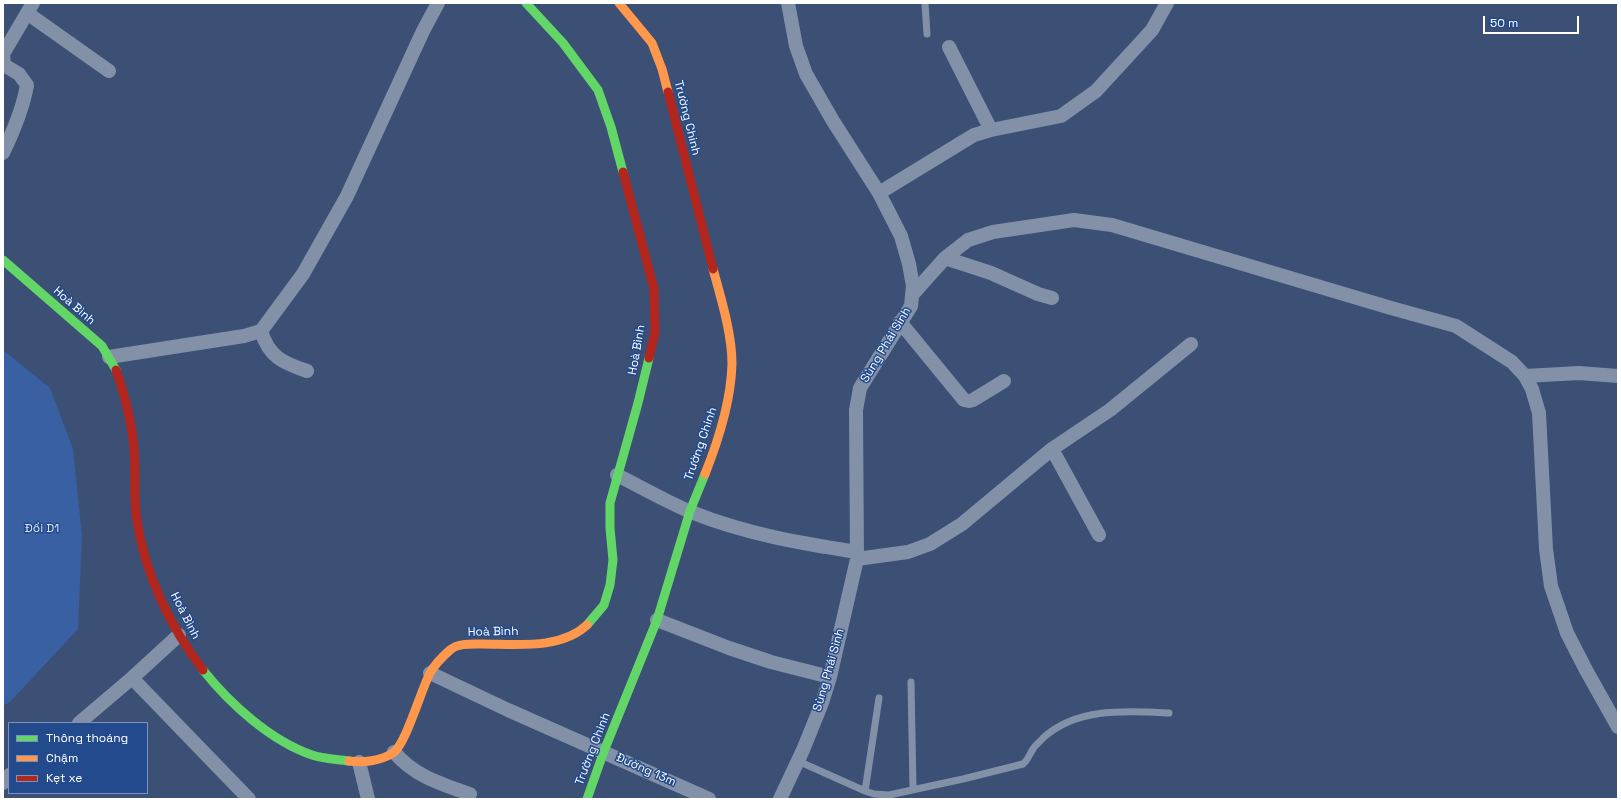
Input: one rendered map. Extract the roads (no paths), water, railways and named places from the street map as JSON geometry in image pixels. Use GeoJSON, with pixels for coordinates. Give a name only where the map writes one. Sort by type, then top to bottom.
{"type":"FeatureCollection","features":[{"type":"Feature","properties":{"kind":"street"},"geometry":{"type":"LineString","coordinates":[[109,357],[244,336],[261,331],[303,274],[347,196],[423,31],[438,3]]}},
{"type":"Feature","properties":{"kind":"street","name":"Hoà Bình"},"geometry":{"type":"LineString","coordinates":[[3,260],[102,346],[109,357],[124,395],[130,422],[134,450],[137,521],[151,576],[179,635],[209,677],[234,703],[263,729],[294,748],[314,756],[358,762],[379,759],[394,752],[404,737],[430,673],[440,658],[452,648],[465,644],[531,644],[558,640],[580,631],[594,618],[604,605],[610,585],[613,560],[610,528],[610,503],[638,403],[655,332],[654,289],[611,127],[598,90],[563,43],[526,3]]}},
{"type":"Feature","properties":{"kind":"street","name":"Trường Chinh"},"geometry":{"type":"LineString","coordinates":[[587,799],[604,751],[657,620],[690,511],[717,443],[727,404],[732,364],[727,322],[662,69],[652,43],[619,3]]}},
{"type":"Feature","properties":{"kind":"street","name":"Sùng Phái Sinh"},"geometry":{"type":"LineString","coordinates":[[780,799],[798,761],[822,703],[830,677],[857,555],[856,410],[860,388],[911,306],[913,286],[909,264],[901,236],[879,193],[806,74],[796,46],[788,3]]}},
{"type":"Feature","properties":{"kind":"street"},"geometry":{"type":"LineString","coordinates":[[879,193],[974,136],[991,130],[1061,116],[1096,91],[1152,30],[1167,3]]}},
{"type":"Feature","properties":{"kind":"street"},"geometry":{"type":"LineString","coordinates":[[3,153],[25,98],[27,85],[19,74],[4,65],[3,54],[30,8],[109,71]]}},
{"type":"Feature","properties":{"kind":"street"},"geometry":{"type":"LineString","coordinates":[[949,47],[991,130]]}},
{"type":"Feature","properties":{"kind":"street"},"geometry":{"type":"LineString","coordinates":[[912,295],[945,258],[968,240],[993,232],[1074,220],[1112,225],[1456,326],[1512,362],[1524,376],[1532,389],[1538,413],[1546,549],[1551,586],[1567,633],[1618,727]]}},
{"type":"Feature","properties":{"kind":"street"},"geometry":{"type":"LineString","coordinates":[[945,258],[991,273],[1038,294],[1052,298]]}},
{"type":"Feature","properties":{"kind":"street"},"geometry":{"type":"LineString","coordinates":[[900,322],[964,400],[973,400],[1004,381]]}},
{"type":"Feature","properties":{"kind":"street"},"geometry":{"type":"LineString","coordinates":[[261,331],[264,342],[274,355],[291,366],[307,371]]}},
{"type":"Feature","properties":{"kind":"street"},"geometry":{"type":"LineString","coordinates":[[617,475],[690,511],[741,530],[857,555],[908,552],[930,544],[962,524],[1052,449],[1110,410],[1191,344]]}},
{"type":"Feature","properties":{"kind":"street"},"geometry":{"type":"LineString","coordinates":[[1524,376],[1579,373],[1618,376]]}},
{"type":"Feature","properties":{"kind":"street"},"geometry":{"type":"LineString","coordinates":[[1052,449],[1099,535]]}},
{"type":"Feature","properties":{"kind":"street"},"geometry":{"type":"LineString","coordinates":[[657,620],[743,653],[771,662],[830,677]]}},
{"type":"Feature","properties":{"kind":"street"},"geometry":{"type":"LineString","coordinates":[[80,722],[132,678],[179,635]]}},
{"type":"Feature","properties":{"kind":"street","name":"Đường 13m"},"geometry":{"type":"LineString","coordinates":[[430,673],[508,710],[604,751],[709,799]]}},
{"type":"Feature","properties":{"kind":"street"},"geometry":{"type":"LineString","coordinates":[[132,678],[250,799]]}},
{"type":"Feature","properties":{"kind":"street"},"geometry":{"type":"LineString","coordinates":[[394,752],[403,764],[423,776],[470,794]]}},
{"type":"Feature","properties":{"kind":"street"},"geometry":{"type":"LineString","coordinates":[[358,762],[368,799]]}},
{"type":"Feature","properties":{"kind":"lane"},"geometry":{"type":"LineString","coordinates":[[925,3],[927,34]]}},
{"type":"Feature","properties":{"kind":"lane"},"geometry":{"type":"LineString","coordinates":[[911,682],[913,789]]}},
{"type":"Feature","properties":{"kind":"lane"},"geometry":{"type":"LineString","coordinates":[[866,791],[880,698]]}},
{"type":"Feature","properties":{"kind":"lane"},"geometry":{"type":"LineString","coordinates":[[798,761],[874,794],[889,795],[1023,764],[1028,759],[1033,749],[1044,737],[1064,724],[1086,716],[1123,711],[1169,713]]}},
{"type":"Feature","properties":{"kind":"park label","name":"Đồi D1"},"geometry":{"type":"Point","coordinates":[42,529]}}]}
